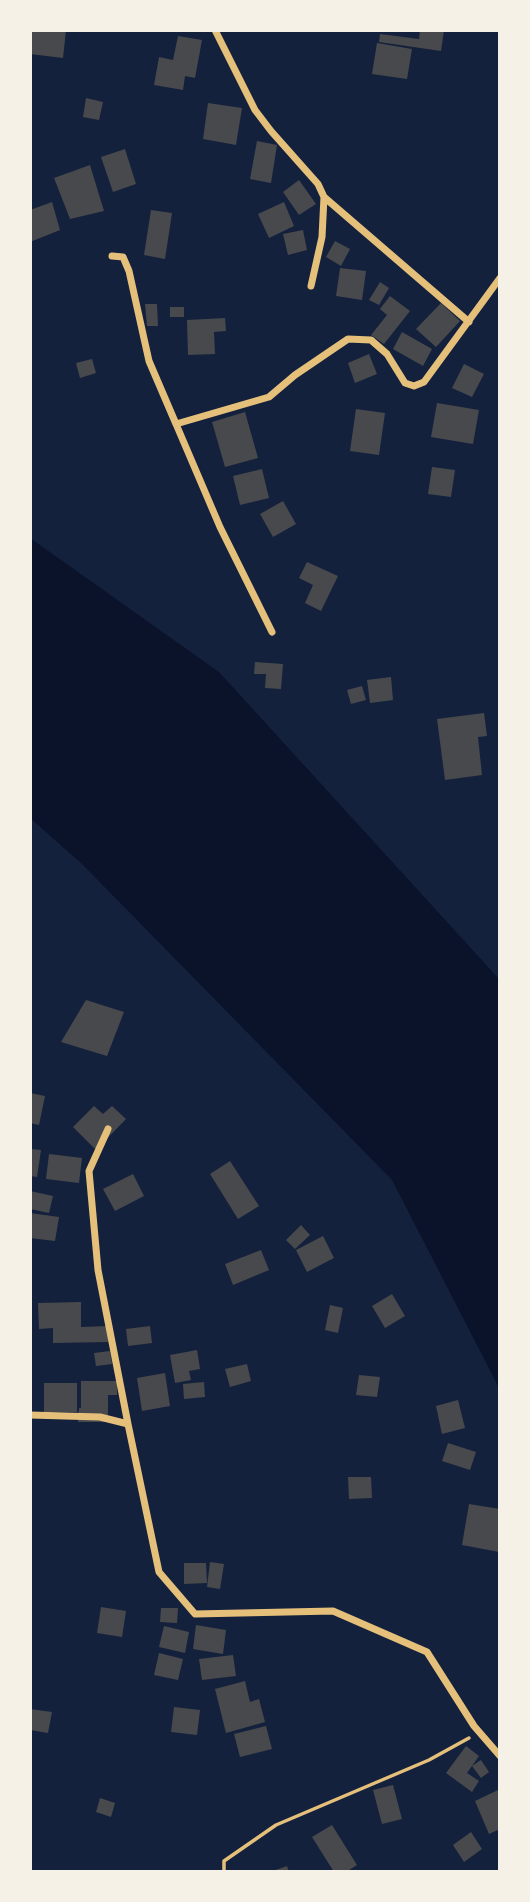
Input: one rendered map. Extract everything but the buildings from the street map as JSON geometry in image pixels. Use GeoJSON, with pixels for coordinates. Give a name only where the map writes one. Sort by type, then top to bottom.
{"type":"FeatureCollection","features":[{"type":"Feature","properties":{"kind":"street"},"geometry":{"type":"LineString","coordinates":[[215,30],[256,110],[318,184],[324,197],[469,321]]}},
{"type":"Feature","properties":{"kind":"street"},"geometry":{"type":"LineString","coordinates":[[311,286],[321,237],[324,197]]}},
{"type":"Feature","properties":{"kind":"street"},"geometry":{"type":"LineString","coordinates":[[111,256],[122,257],[129,271],[149,361],[220,527],[272,632]]}},
{"type":"Feature","properties":{"kind":"street"},"geometry":{"type":"LineString","coordinates":[[176,424],[269,397],[296,374],[348,339],[372,340],[387,354],[405,383],[414,386],[424,382],[500,278]]}},
{"type":"Feature","properties":{"kind":"street"},"geometry":{"type":"LineString","coordinates":[[108,1129],[89,1171],[98,1270],[159,1573],[195,1614],[333,1611],[427,1652],[480,1732],[500,1756]]}},
{"type":"Feature","properties":{"kind":"street"},"geometry":{"type":"LineString","coordinates":[[30,1415],[100,1417],[128,1424]]}},
{"type":"Feature","properties":{"kind":"path"},"geometry":{"type":"LineString","coordinates":[[224,1872],[224,1861],[276,1825],[429,1760],[480,1732]]}},
{"type":"Feature","properties":{"kind":"water"},"geometry":{"type":"Polygon","coordinates":[[[30,538],[219,672],[500,980],[500,1390],[392,1180],[83,865],[30,818],[30,538]]]}}]}
